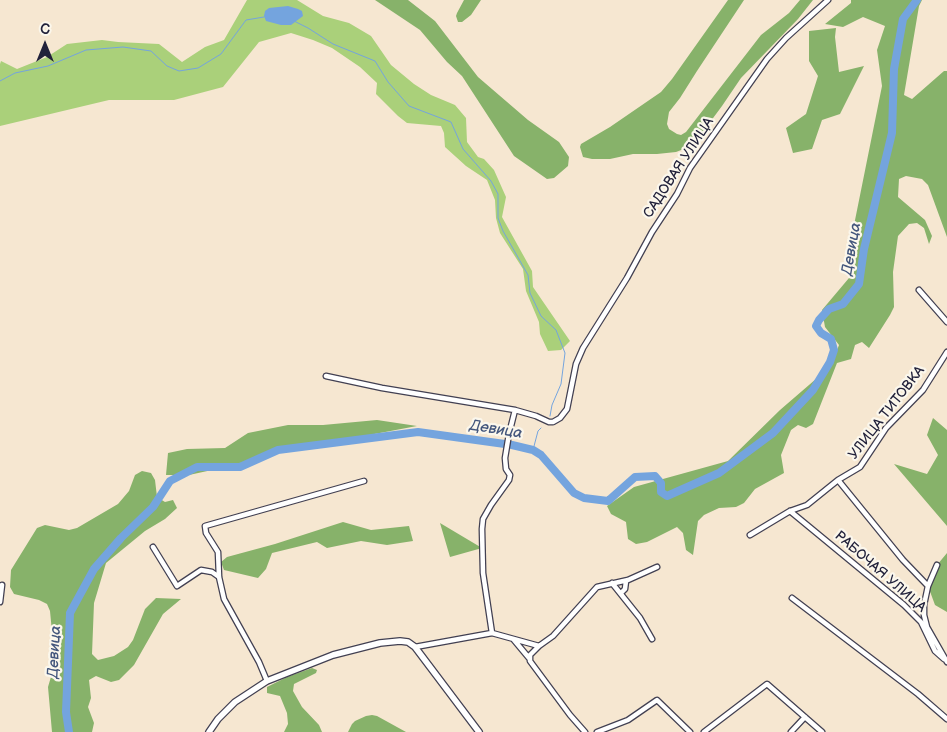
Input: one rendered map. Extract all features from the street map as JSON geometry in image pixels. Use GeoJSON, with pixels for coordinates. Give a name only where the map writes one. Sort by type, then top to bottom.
{"type":"FeatureCollection","features":[{"type":"Feature","properties":{"kind":"street","name":"САДОВАЯ УЛИЦА"},"geometry":{"type":"LineString","coordinates":[[326,376],[382,388],[515,410],[549,422],[554,422],[560,418],[569,404],[575,367],[583,348],[627,278],[652,232],[677,194],[690,168],[775,49],[828,0]]}},
{"type":"Feature","properties":{"kind":"street"},"geometry":{"type":"LineString","coordinates":[[919,290],[947,322]]}},
{"type":"Feature","properties":{"kind":"street","name":"УЛИЦА ТИТОВКА"},"geometry":{"type":"LineString","coordinates":[[750,535],[790,511],[807,505],[838,480],[860,468],[886,428],[923,390],[947,352]]}},
{"type":"Feature","properties":{"kind":"street"},"geometry":{"type":"LineString","coordinates":[[492,633],[483,572],[483,519],[509,480],[510,475],[506,469],[505,458],[515,410]]}},
{"type":"Feature","properties":{"kind":"street"},"geometry":{"type":"LineString","coordinates":[[838,480],[903,560],[928,586]]}},
{"type":"Feature","properties":{"kind":"street"},"geometry":{"type":"LineString","coordinates":[[267,681],[259,662],[224,599],[219,577],[218,552],[206,533],[205,526],[364,481]]}},
{"type":"Feature","properties":{"kind":"street","name":"РАБОЧАЯ УЛИЦА"},"geometry":{"type":"LineString","coordinates":[[790,511],[904,605],[921,622],[935,651],[945,661]]}},
{"type":"Feature","properties":{"kind":"street"},"geometry":{"type":"LineString","coordinates":[[153,547],[178,586],[201,570],[212,572],[219,577]]}},
{"type":"Feature","properties":{"kind":"street"},"geometry":{"type":"LineString","coordinates":[[937,565],[928,586],[924,615],[927,627],[945,661]]}},
{"type":"Feature","properties":{"kind":"street"},"geometry":{"type":"LineString","coordinates":[[529,658],[539,646],[553,636],[597,586],[626,581],[657,567]]}},
{"type":"Feature","properties":{"kind":"street"},"geometry":{"type":"LineString","coordinates":[[621,593],[626,586],[626,581]]}},
{"type":"Feature","properties":{"kind":"street"},"geometry":{"type":"LineString","coordinates":[[612,583],[640,618],[652,639]]}},
{"type":"Feature","properties":{"kind":"street"},"geometry":{"type":"LineString","coordinates":[[0,602],[2,586]]}},
{"type":"Feature","properties":{"kind":"street"},"geometry":{"type":"LineString","coordinates":[[792,598],[910,688],[947,719]]}},
{"type":"Feature","properties":{"kind":"street"},"geometry":{"type":"LineString","coordinates":[[415,647],[492,633],[539,646]]}},
{"type":"Feature","properties":{"kind":"street"},"geometry":{"type":"LineString","coordinates":[[513,639],[529,658],[532,665],[559,701],[585,732]]}},
{"type":"Feature","properties":{"kind":"street"},"geometry":{"type":"LineString","coordinates":[[209,732],[218,719],[235,702],[267,681],[322,659],[358,648],[400,641],[408,642],[415,647],[479,732]]}},
{"type":"Feature","properties":{"kind":"street"},"geometry":{"type":"LineString","coordinates":[[704,732],[767,684],[822,732]]}},
{"type":"Feature","properties":{"kind":"street"},"geometry":{"type":"LineString","coordinates":[[597,732],[628,720],[657,700],[690,732]]}},
{"type":"Feature","properties":{"kind":"street"},"geometry":{"type":"LineString","coordinates":[[791,732],[806,717]]}},
{"type":"Feature","properties":{"kind":"green space"},"geometry":{"type":"Polygon","coordinates":[[[247,0],[297,0],[323,16],[349,23],[371,36],[391,65],[414,84],[431,95],[455,105],[466,118],[467,142],[478,157],[484,159],[494,170],[506,197],[502,217],[532,271],[533,287],[570,341],[561,350],[548,351],[540,334],[539,322],[526,291],[523,269],[500,233],[496,218],[495,200],[487,180],[466,166],[445,147],[444,133],[441,126],[407,123],[376,94],[377,83],[360,67],[332,48],[313,40],[291,33],[259,42],[223,87],[174,100],[109,100],[0,126],[1,61],[17,69],[47,57],[67,44],[102,40],[159,44],[182,62],[205,47],[224,40],[247,0]]]}},
{"type":"Feature","properties":{"kind":"green space"},"geometry":{"type":"Polygon","coordinates":[[[375,0],[408,0],[435,21],[478,77],[528,120],[559,142],[569,157],[568,166],[554,178],[547,179],[514,156],[462,76],[447,62],[420,30],[375,0]]]}},
{"type":"Feature","properties":{"kind":"green space"},"geometry":{"type":"Polygon","coordinates":[[[464,0],[481,0],[471,15],[462,22],[458,22],[456,16],[464,0]]]}},
{"type":"Feature","properties":{"kind":"green space"},"geometry":{"type":"Polygon","coordinates":[[[728,0],[744,0],[669,112],[667,124],[669,129],[677,134],[681,135],[686,132],[761,35],[789,13],[800,0],[813,0],[798,19],[741,78],[702,133],[689,147],[676,152],[633,154],[610,159],[583,157],[581,144],[610,127],[661,92],[728,0]]]}},
{"type":"Feature","properties":{"kind":"green space"},"geometry":{"type":"Polygon","coordinates":[[[851,0],[922,0],[919,6],[904,95],[912,99],[944,71],[947,71],[947,237],[928,185],[922,179],[906,176],[899,179],[898,197],[925,220],[932,236],[929,244],[924,228],[917,223],[909,224],[898,236],[893,272],[894,307],[869,348],[862,342],[855,345],[851,359],[837,363],[813,424],[806,428],[798,425],[791,430],[781,455],[784,473],[755,489],[744,503],[736,507],[719,508],[704,515],[698,521],[693,555],[686,550],[683,533],[677,527],[647,542],[636,544],[628,539],[626,522],[611,514],[607,506],[634,487],[728,461],[780,410],[831,366],[839,345],[825,327],[822,310],[849,278],[850,245],[882,86],[877,50],[885,26],[863,17],[843,27],[825,24],[851,3],[851,0]]]}},
{"type":"Feature","properties":{"kind":"green space"},"geometry":{"type":"Polygon","coordinates":[[[836,28],[835,37],[839,72],[864,66],[840,114],[822,120],[812,149],[793,153],[786,128],[806,114],[818,76],[809,61],[809,31],[836,28]]]}},
{"type":"Feature","properties":{"kind":"green space"},"geometry":{"type":"Polygon","coordinates":[[[933,418],[947,430],[947,526],[894,464],[927,474],[938,455],[927,435],[933,418]]]}},
{"type":"Feature","properties":{"kind":"green space"},"geometry":{"type":"Polygon","coordinates":[[[377,420],[417,426],[263,455],[235,465],[189,475],[166,475],[168,453],[187,449],[225,448],[248,433],[288,425],[323,425],[377,420]]]}},
{"type":"Feature","properties":{"kind":"green space"},"geometry":{"type":"Polygon","coordinates":[[[142,471],[151,473],[155,480],[157,497],[165,502],[173,500],[177,508],[106,563],[94,603],[92,654],[98,660],[114,656],[128,647],[133,640],[145,609],[156,598],[181,599],[163,614],[134,665],[119,680],[111,682],[96,676],[89,680],[91,698],[88,707],[94,723],[92,732],[52,732],[48,687],[55,663],[50,611],[47,604],[39,600],[14,594],[10,587],[11,570],[37,528],[45,525],[69,530],[77,528],[118,504],[129,491],[135,475],[142,471]]]}},
{"type":"Feature","properties":{"kind":"green space"},"geometry":{"type":"Polygon","coordinates":[[[343,522],[371,530],[409,526],[413,541],[387,545],[361,541],[327,548],[317,542],[272,553],[266,569],[258,578],[224,570],[221,562],[227,557],[343,522]]]}},
{"type":"Feature","properties":{"kind":"green space"},"geometry":{"type":"Polygon","coordinates":[[[440,523],[482,548],[450,557],[440,523]]]}},
{"type":"Feature","properties":{"kind":"green space"},"geometry":{"type":"Polygon","coordinates":[[[947,553],[947,612],[935,605],[928,586],[937,565],[947,553]]]}},
{"type":"Feature","properties":{"kind":"green space"},"geometry":{"type":"Polygon","coordinates":[[[312,668],[317,670],[316,673],[294,684],[293,691],[302,707],[319,725],[322,732],[284,732],[288,724],[287,713],[280,696],[267,693],[267,687],[312,668]]]}},
{"type":"Feature","properties":{"kind":"green space"},"geometry":{"type":"Polygon","coordinates":[[[372,715],[406,732],[348,732],[355,721],[372,715]]]}},
{"type":"Feature","properties":{"kind":"water"},"geometry":{"type":"Polygon","coordinates":[[[288,6],[302,11],[303,16],[291,25],[281,25],[266,21],[265,11],[269,8],[288,6]]]}},
{"type":"Feature","properties":{"kind":"waterway","name":"Девица"},"geometry":{"type":"LineString","coordinates":[[69,732],[66,712],[70,613],[94,569],[121,538],[153,507],[170,481],[197,467],[240,467],[278,450],[418,432],[512,445],[533,450],[541,455],[574,493],[584,498],[608,501],[635,477],[655,476],[661,483],[661,492],[667,496],[719,473],[773,433],[813,390],[830,362],[834,350],[831,339],[821,333],[816,326],[819,320],[829,309],[843,304],[859,284],[864,249],[892,133],[894,69],[903,19],[917,0]]}},
{"type":"Feature","properties":{"kind":"waterway"},"geometry":{"type":"LineString","coordinates":[[0,81],[15,73],[48,66],[86,50],[123,47],[151,51],[167,66],[179,71],[198,68],[221,54],[246,20],[264,17]]}},
{"type":"Feature","properties":{"kind":"waterway"},"geometry":{"type":"LineString","coordinates":[[294,21],[333,44],[375,61],[388,82],[409,106],[451,122],[463,149],[491,181],[498,194],[498,218],[503,231],[528,275],[530,293],[541,316],[556,330],[565,353],[561,384],[552,405],[550,416]]}},
{"type":"Feature","properties":{"kind":"waterway"},"geometry":{"type":"LineString","coordinates":[[533,450],[538,431],[541,428]]}}]}
